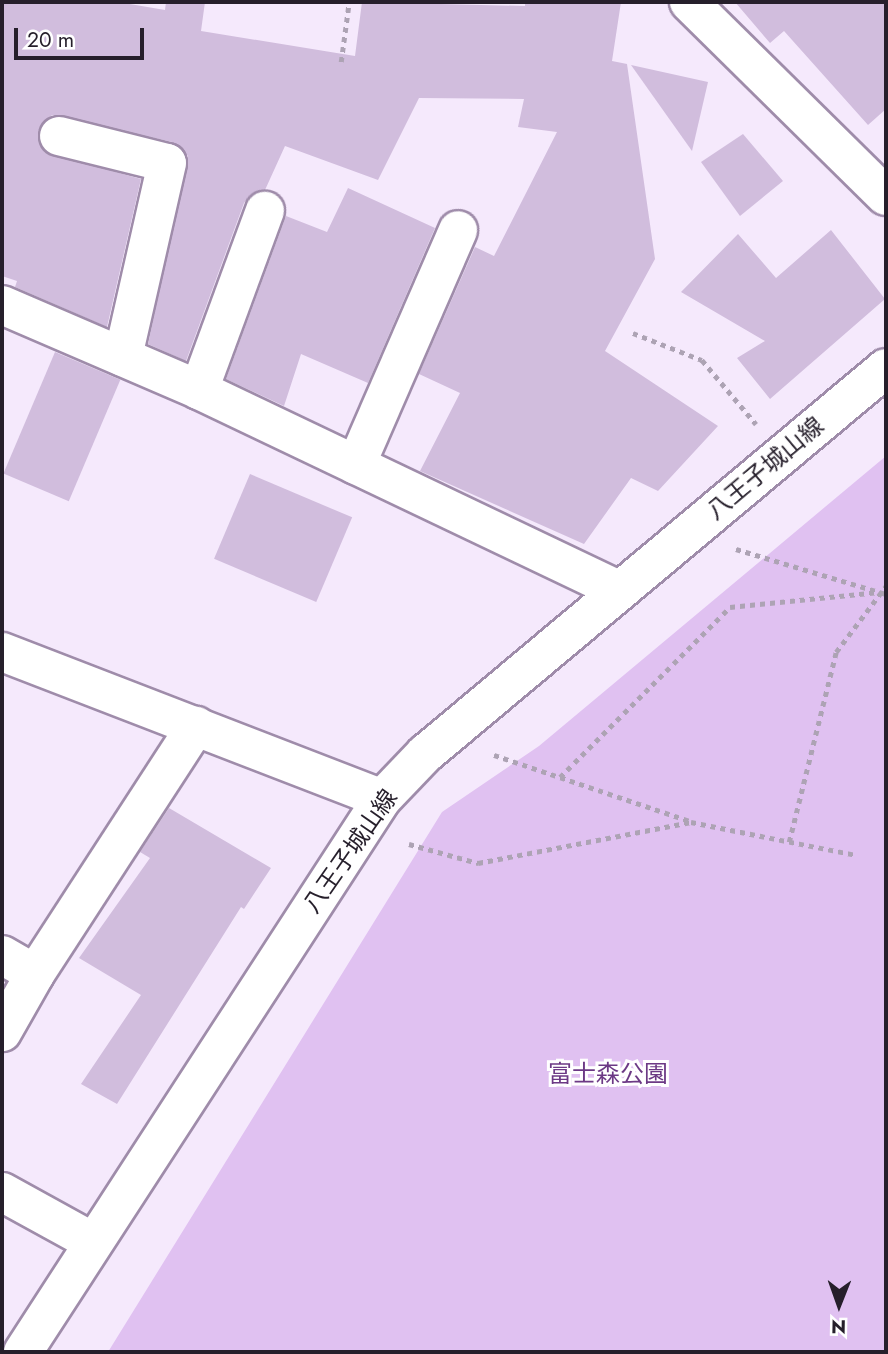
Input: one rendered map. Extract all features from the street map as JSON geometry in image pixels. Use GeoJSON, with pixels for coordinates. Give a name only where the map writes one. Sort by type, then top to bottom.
{"type":"FeatureCollection","features":[{"type":"Feature","properties":{"kind":"street"},"geometry":{"type":"LineString","coordinates":[[689,2],[886,196]]}},
{"type":"Feature","properties":{"kind":"street"},"geometry":{"type":"LineString","coordinates":[[59,136],[167,163],[123,357]]}},
{"type":"Feature","properties":{"kind":"street"},"geometry":{"type":"LineString","coordinates":[[199,390],[265,211]]}},
{"type":"Feature","properties":{"kind":"street"},"geometry":{"type":"LineString","coordinates":[[356,465],[458,230]]}},
{"type":"Feature","properties":{"kind":"street"},"geometry":{"type":"LineString","coordinates":[[2,305],[199,390],[618,590]]}},
{"type":"Feature","properties":{"kind":"street","name":"八王子城山線"},"geometry":{"type":"LineString","coordinates":[[23,1352],[382,799],[425,754],[886,368]]}},
{"type":"Feature","properties":{"kind":"street"},"geometry":{"type":"LineString","coordinates":[[2,652],[382,799]]}},
{"type":"Feature","properties":{"kind":"street"},"geometry":{"type":"LineString","coordinates":[[2,1032],[35,974],[196,726]]}},
{"type":"Feature","properties":{"kind":"street"},"geometry":{"type":"LineString","coordinates":[[2,955],[35,974]]}},
{"type":"Feature","properties":{"kind":"street"},"geometry":{"type":"LineString","coordinates":[[2,1192],[93,1242]]}},
{"type":"Feature","properties":{"kind":"path"},"geometry":{"type":"LineString","coordinates":[[341,62],[349,2]]}},
{"type":"Feature","properties":{"kind":"path"},"geometry":{"type":"LineString","coordinates":[[633,333],[702,360],[756,425]]}},
{"type":"Feature","properties":{"kind":"path"},"geometry":{"type":"LineString","coordinates":[[686,534],[886,594]]}},
{"type":"Feature","properties":{"kind":"path"},"geometry":{"type":"LineString","coordinates":[[789,842],[836,652],[878,592],[886,586]]}},
{"type":"Feature","properties":{"kind":"path"},"geometry":{"type":"LineString","coordinates":[[560,777],[730,607],[878,592]]}},
{"type":"Feature","properties":{"kind":"path"},"geometry":{"type":"LineString","coordinates":[[494,755],[691,822],[856,855]]}},
{"type":"Feature","properties":{"kind":"path"},"geometry":{"type":"LineString","coordinates":[[409,844],[478,863],[691,822]]}},
{"type":"Feature","properties":{"kind":"green space","name":"富士森公園"},"geometry":{"type":"Polygon","coordinates":[[[886,456],[886,1352],[108,1352],[442,812],[539,746],[886,456]]]}},
{"type":"Feature","properties":{"kind":"building"},"geometry":{"type":"Polygon","coordinates":[[[2,2],[118,2],[165,10],[166,2],[205,2],[201,31],[355,56],[362,2],[525,6],[525,2],[621,2],[612,61],[627,64],[655,259],[605,351],[718,426],[658,491],[631,478],[584,544],[420,471],[460,393],[419,374],[475,247],[494,256],[557,132],[518,127],[524,99],[419,98],[378,180],[285,146],[265,190],[252,194],[244,203],[186,361],[148,344],[188,156],[172,142],[52,115],[38,131],[44,152],[141,179],[107,327],[15,287],[17,281],[2,276],[2,2]]]}},
{"type":"Feature","properties":{"kind":"building"},"geometry":{"type":"Polygon","coordinates":[[[735,2],[886,2],[886,109],[868,125],[784,31],[770,43],[735,2]]]}},
{"type":"Feature","properties":{"kind":"building"},"geometry":{"type":"Polygon","coordinates":[[[631,65],[708,82],[692,151],[631,65]]]}},
{"type":"Feature","properties":{"kind":"building"},"geometry":{"type":"Polygon","coordinates":[[[743,134],[783,181],[740,216],[701,162],[743,134]]]}},
{"type":"Feature","properties":{"kind":"building"},"geometry":{"type":"Polygon","coordinates":[[[348,188],[435,228],[368,383],[301,354],[284,406],[226,379],[286,216],[327,232],[348,188]]]}},
{"type":"Feature","properties":{"kind":"building"},"geometry":{"type":"Polygon","coordinates":[[[831,230],[885,299],[770,399],[737,358],[765,341],[681,292],[738,234],[776,278],[831,230]]]}},
{"type":"Feature","properties":{"kind":"building"},"geometry":{"type":"Polygon","coordinates":[[[55,352],[120,380],[69,501],[3,474],[55,352]]]}},
{"type":"Feature","properties":{"kind":"building"},"geometry":{"type":"Polygon","coordinates":[[[250,474],[352,517],[316,602],[214,559],[250,474]]]}},
{"type":"Feature","properties":{"kind":"building"},"geometry":{"type":"Polygon","coordinates":[[[169,808],[271,868],[244,909],[241,907],[117,1104],[81,1084],[141,995],[79,958],[150,858],[140,852],[169,808]]]}}]}
